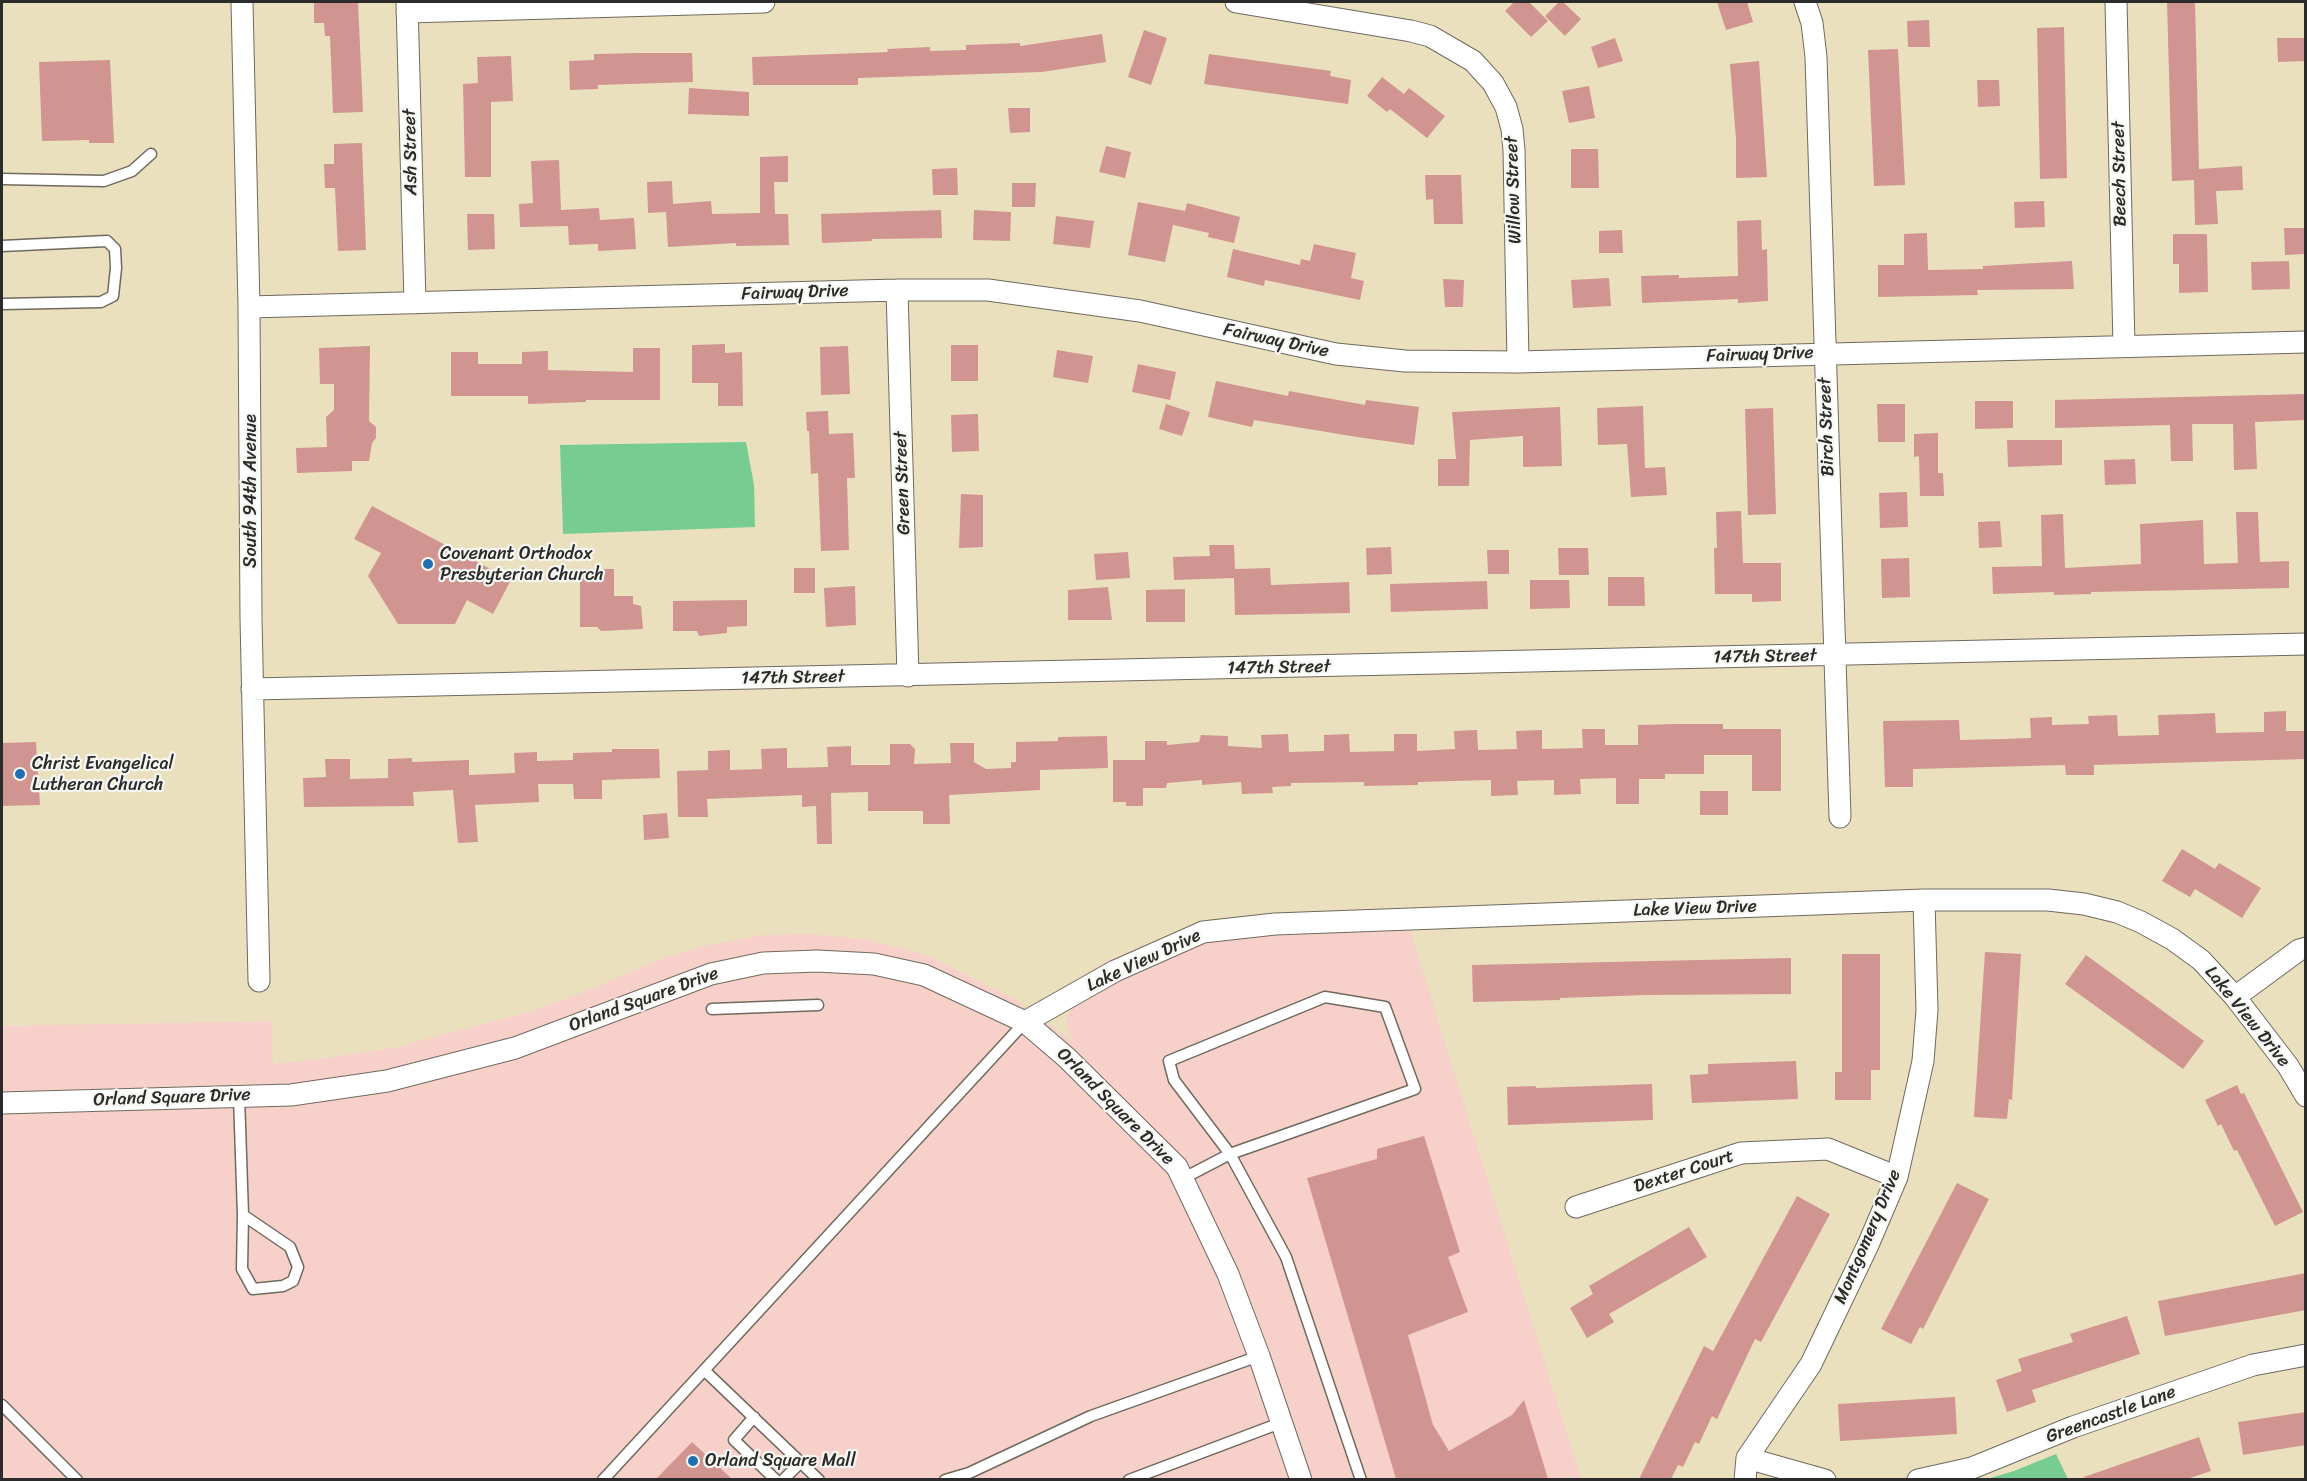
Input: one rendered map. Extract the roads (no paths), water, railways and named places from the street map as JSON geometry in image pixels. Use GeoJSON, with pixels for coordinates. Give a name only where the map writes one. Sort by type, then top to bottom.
{"type":"FeatureCollection","features":[{"type":"Feature","properties":{"kind":"street","name":"South 94th Avenue"},"geometry":{"type":"LineString","coordinates":[[242,2],[249,307],[252,689],[259,981]]}},
{"type":"Feature","properties":{"kind":"street"},"geometry":{"type":"LineString","coordinates":[[407,7],[764,2]]}},
{"type":"Feature","properties":{"kind":"street","name":"Willow Street"},"geometry":{"type":"LineString","coordinates":[[1236,2],[1430,36],[1473,61],[1493,83],[1506,107],[1513,139],[1518,362]]}},
{"type":"Feature","properties":{"kind":"street","name":"Birch Street"},"geometry":{"type":"LineString","coordinates":[[1806,2],[1812,23],[1816,57],[1833,656],[1840,817]]}},
{"type":"Feature","properties":{"kind":"street","name":"Beech Street"},"geometry":{"type":"LineString","coordinates":[[2116,2],[2124,346]]}},
{"type":"Feature","properties":{"kind":"street","name":"Ash Street"},"geometry":{"type":"LineString","coordinates":[[407,7],[415,303]]}},
{"type":"Feature","properties":{"kind":"street","name":"Fairway Drive"},"geometry":{"type":"LineString","coordinates":[[249,307],[897,290],[988,290],[1140,311],[1336,354],[1405,361],[1518,362],[2306,342]]}},
{"type":"Feature","properties":{"kind":"street","name":"Green Street"},"geometry":{"type":"LineString","coordinates":[[897,290],[908,676]]}},
{"type":"Feature","properties":{"kind":"street","name":"147th Street"},"geometry":{"type":"LineString","coordinates":[[252,689],[2306,644]]}},
{"type":"Feature","properties":{"kind":"street","name":"Lake View Drive"},"geometry":{"type":"LineString","coordinates":[[1024,1022],[1114,971],[1203,932],[1275,924],[1924,900],[2048,900],[2084,904],[2116,912],[2141,922],[2172,939],[2201,960],[2235,997],[2288,1066],[2306,1096]]}},
{"type":"Feature","properties":{"kind":"street","name":"Montgomery Drive"},"geometry":{"type":"LineString","coordinates":[[1745,1479],[1747,1458],[1811,1364],[1868,1245],[1897,1177],[1923,1061],[1927,1010],[1924,900]]}},
{"type":"Feature","properties":{"kind":"street"},"geometry":{"type":"LineString","coordinates":[[2235,997],[2299,950],[2306,948]]}},
{"type":"Feature","properties":{"kind":"street","name":"Orland Square Drive"},"geometry":{"type":"LineString","coordinates":[[2,1103],[291,1095],[387,1081],[515,1048],[711,974],[763,963],[817,961],[874,964],[924,975],[1024,1022],[1066,1057],[1176,1167],[1228,1274],[1283,1422],[1301,1479]]}},
{"type":"Feature","properties":{"kind":"street","name":"Dexter Court"},"geometry":{"type":"LineString","coordinates":[[1576,1207],[1741,1154],[1828,1149],[1897,1177]]}},
{"type":"Feature","properties":{"kind":"street","name":"Greencastle Lane"},"geometry":{"type":"LineString","coordinates":[[1918,1479],[1972,1468],[2073,1427],[2253,1365],[2306,1355]]}},
{"type":"Feature","properties":{"kind":"street"},"geometry":{"type":"LineString","coordinates":[[1747,1458],[1825,1479]]}},
{"type":"Feature","properties":{"kind":"lane"},"geometry":{"type":"LineString","coordinates":[[2,179],[104,181],[132,171],[151,154]]}},
{"type":"Feature","properties":{"kind":"lane"},"geometry":{"type":"LineString","coordinates":[[2,246],[107,241],[115,249],[116,268],[113,296],[101,302],[2,304]]}},
{"type":"Feature","properties":{"kind":"lane"},"geometry":{"type":"LineString","coordinates":[[1182,1179],[1230,1155],[1415,1089],[1385,1007],[1325,997],[1169,1061],[1174,1080],[1230,1155],[1286,1257],[1361,1479]]}},
{"type":"Feature","properties":{"kind":"lane"},"geometry":{"type":"LineString","coordinates":[[712,1009],[818,1005]]}},
{"type":"Feature","properties":{"kind":"lane"},"geometry":{"type":"LineString","coordinates":[[603,1479],[1024,1022]]}},
{"type":"Feature","properties":{"kind":"lane"},"geometry":{"type":"LineString","coordinates":[[239,1096],[243,1215],[242,1269],[253,1289],[283,1286],[293,1281],[298,1267],[290,1247],[243,1215]]}},
{"type":"Feature","properties":{"kind":"lane"},"geometry":{"type":"LineString","coordinates":[[945,1479],[969,1473],[1091,1416],[1259,1356]]}},
{"type":"Feature","properties":{"kind":"lane"},"geometry":{"type":"LineString","coordinates":[[704,1370],[819,1479]]}},
{"type":"Feature","properties":{"kind":"lane"},"geometry":{"type":"LineString","coordinates":[[2,1405],[76,1479]]}},
{"type":"Feature","properties":{"kind":"lane"},"geometry":{"type":"LineString","coordinates":[[754,1418],[734,1440],[776,1479]]}},
{"type":"Feature","properties":{"kind":"lane"},"geometry":{"type":"LineString","coordinates":[[1129,1479],[1283,1422]]}},
{"type":"Feature","properties":{"kind":"lane"},"geometry":{"type":"LineString","coordinates":[[783,1479],[801,1462]]}},
{"type":"Feature","properties":{"kind":"place","name":"Covenant Orthodox Presbyterian Church"},"geometry":{"type":"Point","coordinates":[428,564]}},
{"type":"Feature","properties":{"kind":"place","name":"Christ Evangelical Lutheran Church"},"geometry":{"type":"Point","coordinates":[20,774]}},
{"type":"Feature","properties":{"kind":"place","name":"Orland Square Mall"},"geometry":{"type":"Point","coordinates":[693,1461]}}]}
